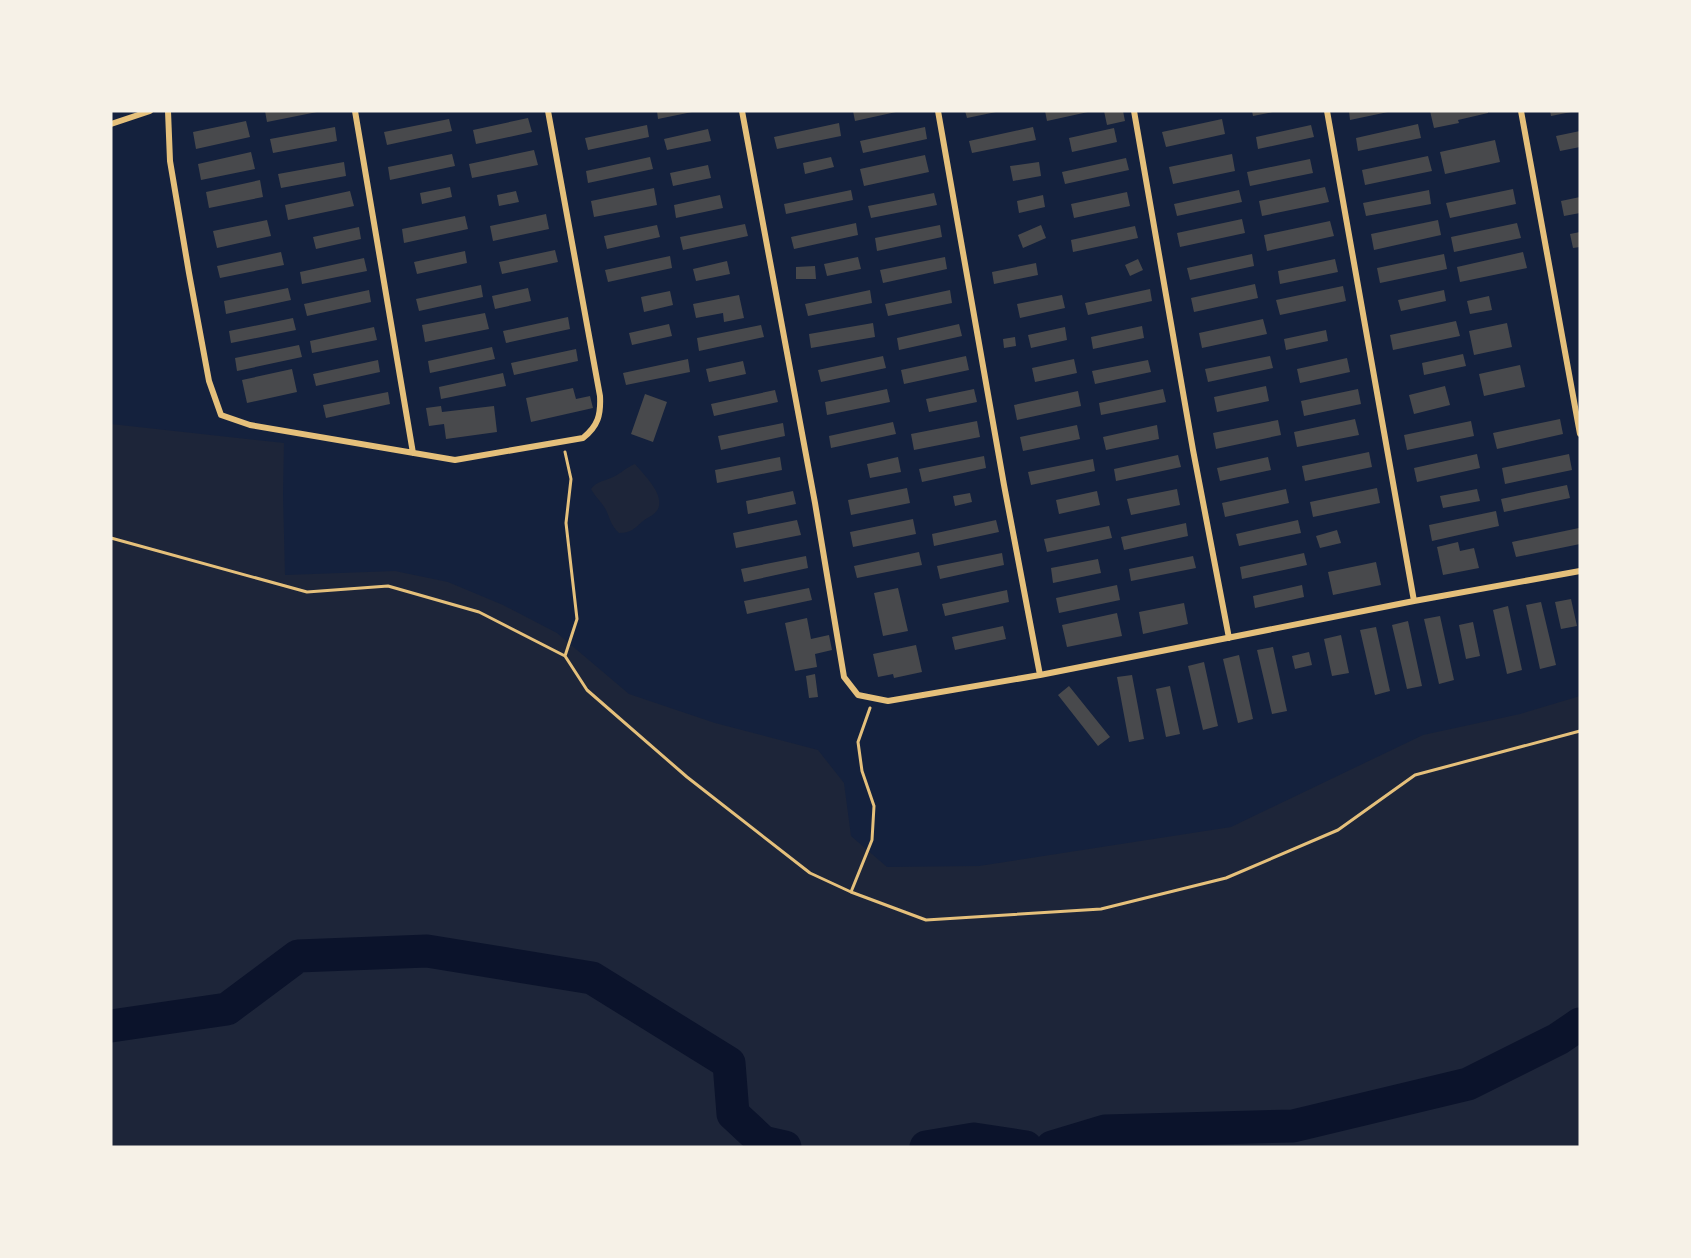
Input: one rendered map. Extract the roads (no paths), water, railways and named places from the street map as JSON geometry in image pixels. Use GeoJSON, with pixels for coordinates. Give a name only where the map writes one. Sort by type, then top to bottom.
{"type":"FeatureCollection","features":[{"type":"Feature","properties":{"kind":"street"},"geometry":{"type":"LineString","coordinates":[[111,124],[150,111]]}},
{"type":"Feature","properties":{"kind":"street"},"geometry":{"type":"LineString","coordinates":[[168,111],[171,161],[189,273],[209,381],[221,416],[250,425],[455,460],[583,438],[594,430],[601,413],[600,396],[548,111]]}},
{"type":"Feature","properties":{"kind":"street"},"geometry":{"type":"LineString","coordinates":[[355,111],[413,453]]}},
{"type":"Feature","properties":{"kind":"street"},"geometry":{"type":"LineString","coordinates":[[742,111],[815,503],[844,677],[858,695],[888,701],[1040,675],[1414,600],[1580,572]]}},
{"type":"Feature","properties":{"kind":"street"},"geometry":{"type":"LineString","coordinates":[[938,111],[1040,675]]}},
{"type":"Feature","properties":{"kind":"street"},"geometry":{"type":"LineString","coordinates":[[1134,111],[1193,450],[1229,638]]}},
{"type":"Feature","properties":{"kind":"street"},"geometry":{"type":"LineString","coordinates":[[1327,111],[1414,600]]}},
{"type":"Feature","properties":{"kind":"street"},"geometry":{"type":"LineString","coordinates":[[1521,111],[1580,434]]}},
{"type":"Feature","properties":{"kind":"waterway"},"geometry":{"type":"LineString","coordinates":[[111,1026],[227,1009],[298,956],[427,951],[592,978],[729,1063],[733,1114],[763,1142],[785,1147]]}},
{"type":"Feature","properties":{"kind":"waterway"},"geometry":{"type":"LineString","coordinates":[[1052,1147],[1105,1131],[1293,1126],[1468,1084],[1558,1039],[1580,1024]]}},
{"type":"Feature","properties":{"kind":"waterway"},"geometry":{"type":"LineString","coordinates":[[926,1147],[974,1139],[1026,1147]]}}]}
